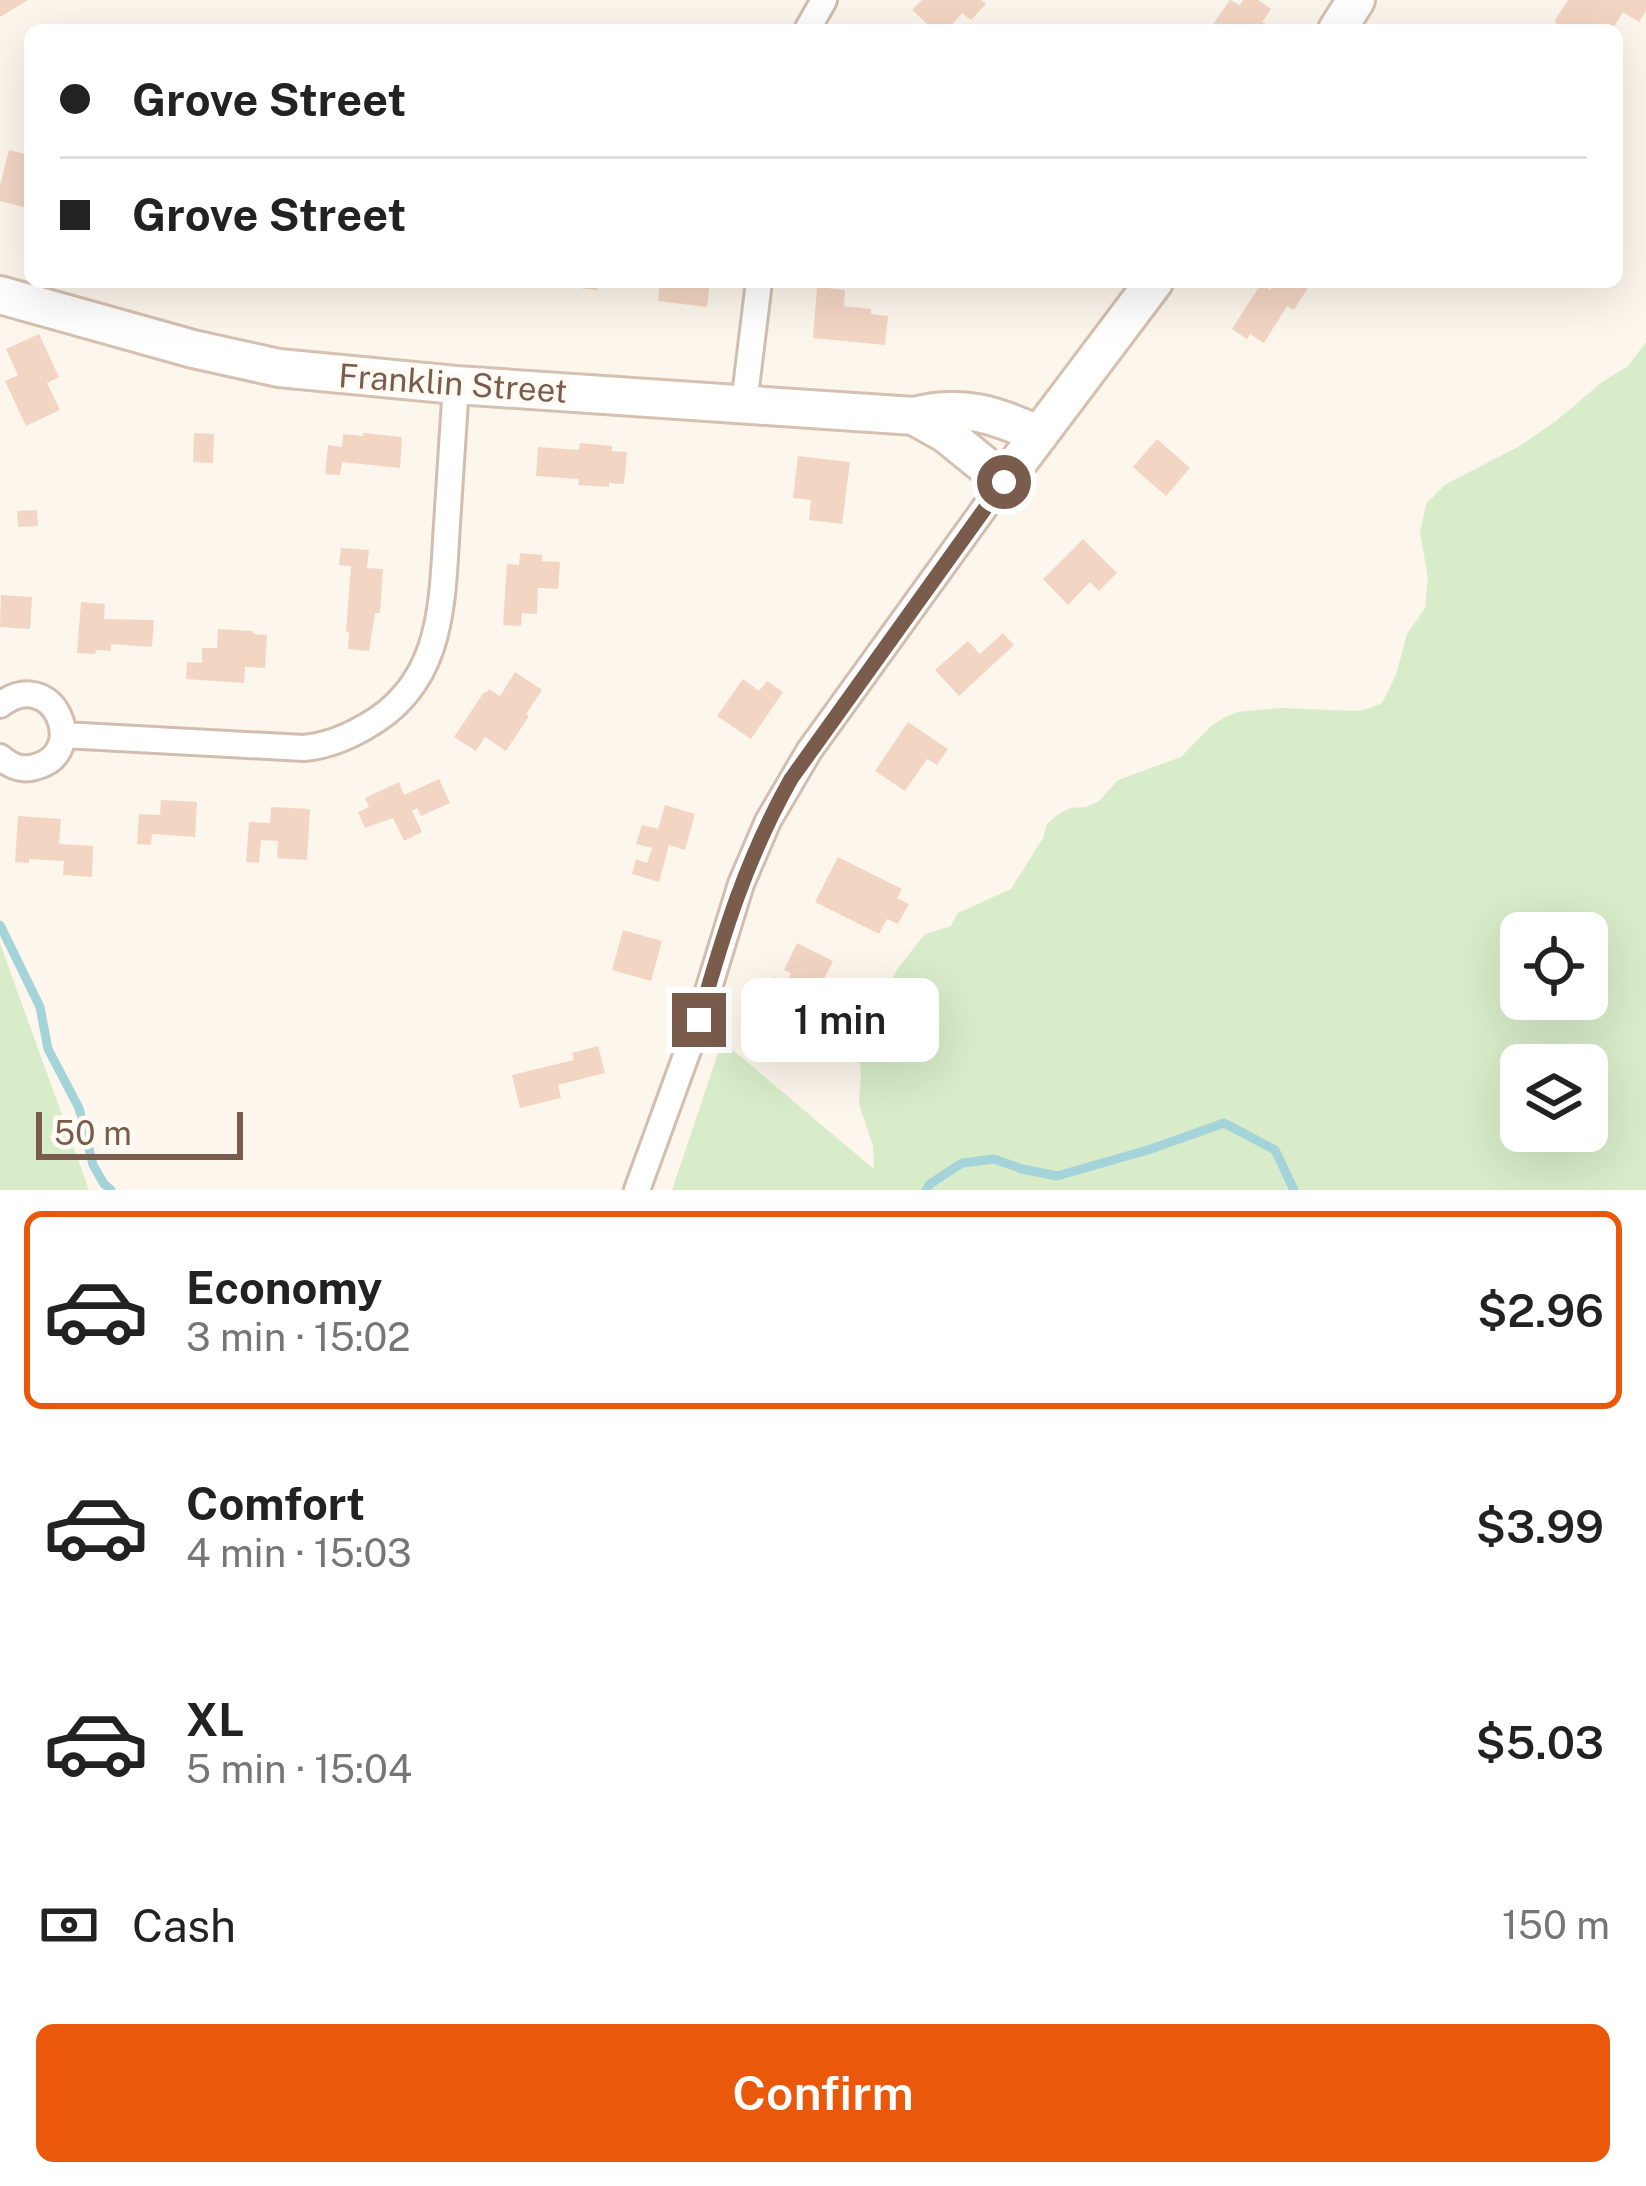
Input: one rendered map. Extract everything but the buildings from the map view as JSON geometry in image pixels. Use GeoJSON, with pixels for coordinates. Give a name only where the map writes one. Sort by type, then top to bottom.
{"type":"FeatureCollection","features":[{"type":"Feature","properties":{"kind":"main road"},"geometry":{"type":"LineString","coordinates":[[1004,482],[1149,288]]}},
{"type":"Feature","properties":{"kind":"main road","name":"Franklin Street"},"geometry":{"type":"LineString","coordinates":[[0,295],[279,368],[456,386],[914,416],[968,410],[995,415],[1039,435]]}},
{"type":"Feature","properties":{"kind":"main road","name":"Franklin Street"},"geometry":{"type":"LineString","coordinates":[[914,416],[946,434],[1004,482]]}},
{"type":"Feature","properties":{"kind":"street"},"geometry":{"type":"LineString","coordinates":[[744,404],[758,288]]}},
{"type":"Feature","properties":{"kind":"street"},"geometry":{"type":"LineString","coordinates":[[63,734],[313,747],[353,734],[392,710],[415,684],[436,633],[456,386]]}},
{"type":"Feature","properties":{"kind":"street"},"geometry":{"type":"LineString","coordinates":[[637,1190],[692,1040],[741,884],[768,821],[809,751],[1004,482]]}},
{"type":"Feature","properties":{"kind":"street"},"geometry":{"type":"LineString","coordinates":[[0,706],[22,695],[43,699],[58,714],[63,734],[55,754],[38,766],[16,767],[0,757]]}},
{"type":"Feature","properties":{"kind":"green space"},"geometry":{"type":"Polygon","coordinates":[[[1646,342],[1646,1190],[672,1190],[722,1041],[874,1169],[873,1146],[859,1104],[857,1030],[870,1018],[898,968],[925,934],[951,926],[958,913],[1011,889],[1047,824],[1057,815],[1099,801],[1118,780],[1181,757],[1224,718],[1237,712],[1280,708],[1355,711],[1382,703],[1396,675],[1407,634],[1425,608],[1428,578],[1420,533],[1426,504],[1446,484],[1518,447],[1556,421],[1628,366],[1646,342]]]}},
{"type":"Feature","properties":{"kind":"green space"},"geometry":{"type":"Polygon","coordinates":[[[0,943],[9,968],[89,1190],[0,1190],[0,943]]]}},
{"type":"Feature","properties":{"kind":"waterway"},"geometry":{"type":"LineString","coordinates":[[0,925],[40,1007],[48,1049],[79,1108],[93,1165],[111,1190]]}},
{"type":"Feature","properties":{"kind":"waterway"},"geometry":{"type":"LineString","coordinates":[[926,1190],[962,1163],[994,1159],[1057,1176],[1224,1123],[1275,1150],[1294,1190]]}},
{"type":"Feature","properties":{"kind":"route"},"geometry":{"type":"LineString","coordinates":[[699,1020],[741,884],[791,779],[1004,482]]}}]}
